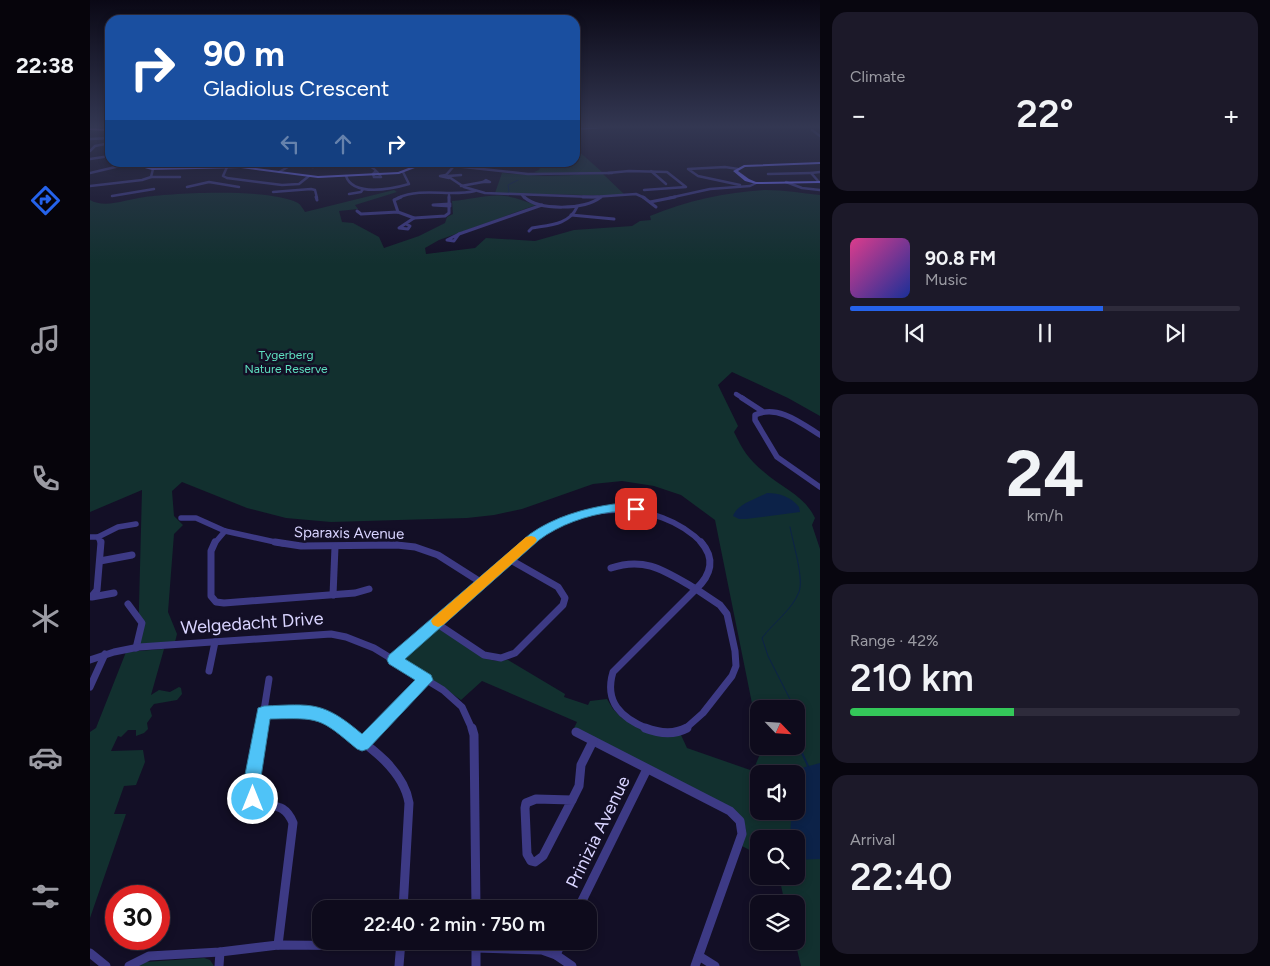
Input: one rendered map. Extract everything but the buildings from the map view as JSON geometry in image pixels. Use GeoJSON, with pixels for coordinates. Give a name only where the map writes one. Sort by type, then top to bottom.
{"type":"FeatureCollection","features":[{"type":"Feature","properties":{"kind":"street"},"geometry":{"type":"LineString","coordinates":[[151,177],[152,173]]}},
{"type":"Feature","properties":{"kind":"street"},"geometry":{"type":"LineString","coordinates":[[224,173],[223,176],[227,178]]}},
{"type":"Feature","properties":{"kind":"street"},"geometry":{"type":"LineString","coordinates":[[287,173],[309,176],[346,176],[375,173]]}},
{"type":"Feature","properties":{"kind":"street"},"geometry":{"type":"LineString","coordinates":[[346,176],[351,186],[363,188],[394,187],[409,184],[404,173]]}},
{"type":"Feature","properties":{"kind":"street"},"geometry":{"type":"LineString","coordinates":[[519,173],[600,173]]}},
{"type":"Feature","properties":{"kind":"street"},"geometry":{"type":"LineString","coordinates":[[612,173],[616,176]]}},
{"type":"Feature","properties":{"kind":"street"},"geometry":{"type":"LineString","coordinates":[[653,173],[666,184]]}},
{"type":"Feature","properties":{"kind":"street"},"geometry":{"type":"LineString","coordinates":[[644,190],[686,187],[668,173]]}},
{"type":"Feature","properties":{"kind":"street"},"geometry":{"type":"LineString","coordinates":[[693,173],[696,176],[712,177],[741,186]]}},
{"type":"Feature","properties":{"kind":"street"},"geometry":{"type":"LineString","coordinates":[[738,173],[756,183]]}},
{"type":"Feature","properties":{"kind":"street"},"geometry":{"type":"LineString","coordinates":[[768,174],[808,173]]}},
{"type":"Feature","properties":{"kind":"street"},"geometry":{"type":"LineString","coordinates":[[811,173],[820,182]]}},
{"type":"Feature","properties":{"kind":"street"},"geometry":{"type":"LineString","coordinates":[[448,176],[460,175]]}},
{"type":"Feature","properties":{"kind":"street"},"geometry":{"type":"LineString","coordinates":[[217,183],[227,178],[279,185],[299,184],[309,176]]}},
{"type":"Feature","properties":{"kind":"street"},"geometry":{"type":"LineString","coordinates":[[448,176],[461,186],[475,191]]}},
{"type":"Feature","properties":{"kind":"street"},"geometry":{"type":"LineString","coordinates":[[90,186],[142,180],[151,177],[180,177]]}},
{"type":"Feature","properties":{"kind":"street"},"geometry":{"type":"LineString","coordinates":[[660,180],[677,179]]}},
{"type":"Feature","properties":{"kind":"street"},"geometry":{"type":"LineString","coordinates":[[141,190],[142,180]]}},
{"type":"Feature","properties":{"kind":"street"},"geometry":{"type":"LineString","coordinates":[[461,186],[483,182]]}},
{"type":"Feature","properties":{"kind":"street"},"geometry":{"type":"LineString","coordinates":[[786,182],[802,188],[820,190]]}},
{"type":"Feature","properties":{"kind":"street"},"geometry":{"type":"LineString","coordinates":[[650,202],[712,188],[752,186],[756,183],[820,182]]}},
{"type":"Feature","properties":{"kind":"street"},"geometry":{"type":"LineString","coordinates":[[187,187],[200,183],[217,183],[239,187]]}},
{"type":"Feature","properties":{"kind":"street"},"geometry":{"type":"LineString","coordinates":[[299,184],[304,188],[315,190],[317,200]]}},
{"type":"Feature","properties":{"kind":"street"},"geometry":{"type":"LineString","coordinates":[[394,187],[406,196]]}},
{"type":"Feature","properties":{"kind":"street"},"geometry":{"type":"LineString","coordinates":[[273,192],[294,192],[304,188]]}},
{"type":"Feature","properties":{"kind":"street"},"geometry":{"type":"LineString","coordinates":[[349,194],[361,192],[363,188]]}},
{"type":"Feature","properties":{"kind":"street"},"geometry":{"type":"LineString","coordinates":[[112,196],[154,189]]}},
{"type":"Feature","properties":{"kind":"street"},"geometry":{"type":"LineString","coordinates":[[398,212],[394,200],[406,196],[426,194],[449,195],[475,191],[522,195],[601,197],[641,195],[656,207]]}},
{"type":"Feature","properties":{"kind":"street"},"geometry":{"type":"LineString","coordinates":[[369,213],[398,212],[414,218],[444,216],[449,213],[449,195]]}},
{"type":"Feature","properties":{"kind":"street"},"geometry":{"type":"LineString","coordinates":[[522,195],[528,200],[542,205],[576,207],[597,201],[601,197]]}},
{"type":"Feature","properties":{"kind":"street"},"geometry":{"type":"LineString","coordinates":[[459,234],[542,205]]}},
{"type":"Feature","properties":{"kind":"street"},"geometry":{"type":"LineString","coordinates":[[538,227],[563,221],[571,215],[576,207]]}},
{"type":"Feature","properties":{"kind":"street"},"geometry":{"type":"LineString","coordinates":[[571,215],[596,216]]}},
{"type":"Feature","properties":{"kind":"street"},"geometry":{"type":"LineString","coordinates":[[406,224],[414,218]]}},
{"type":"Feature","properties":{"kind":"street"},"geometry":{"type":"LineString","coordinates":[[736,394],[762,411],[781,414],[820,435]]}},
{"type":"Feature","properties":{"kind":"street"},"geometry":{"type":"LineString","coordinates":[[762,411],[755,415],[755,420],[772,450],[783,463],[820,487]]}},
{"type":"Feature","properties":{"kind":"street"},"geometry":{"type":"LineString","coordinates":[[395,660],[546,528],[594,511],[614,508],[651,512],[673,521],[697,538],[707,549],[711,560],[711,568],[707,576],[694,590],[613,672],[609,681],[610,697],[619,711],[631,721],[658,732],[678,732],[691,726],[737,668],[726,612],[717,603],[694,590],[644,563],[629,561],[611,568]]}},
{"type":"Feature","properties":{"kind":"street","name":"Sparaxis Avenue"},"geometry":{"type":"LineString","coordinates":[[181,518],[196,518],[226,531],[265,541],[301,546],[398,545],[420,548],[438,555],[482,583]]}},
{"type":"Feature","properties":{"kind":"street"},"geometry":{"type":"LineString","coordinates":[[90,536],[98,536],[118,527],[136,524]]}},
{"type":"Feature","properties":{"kind":"street"},"geometry":{"type":"LineString","coordinates":[[226,531],[214,543],[211,551],[211,596],[214,601],[224,604],[333,595],[369,589]]}},
{"type":"Feature","properties":{"kind":"street"},"geometry":{"type":"LineString","coordinates":[[91,597],[97,590],[101,541],[98,536]]}},
{"type":"Feature","properties":{"kind":"street"},"geometry":{"type":"LineString","coordinates":[[333,595],[334,547]]}},
{"type":"Feature","properties":{"kind":"street"},"geometry":{"type":"LineString","coordinates":[[100,561],[132,555]]}},
{"type":"Feature","properties":{"kind":"street"},"geometry":{"type":"LineString","coordinates":[[436,623],[488,657],[501,658],[515,652],[563,605],[566,598],[565,593],[558,587],[509,559]]}},
{"type":"Feature","properties":{"kind":"street"},"geometry":{"type":"LineString","coordinates":[[91,597],[114,593]]}},
{"type":"Feature","properties":{"kind":"street"},"geometry":{"type":"LineString","coordinates":[[128,604],[142,623],[136,648]]}},
{"type":"Feature","properties":{"kind":"street","name":"Welgedacht Drive"},"geometry":{"type":"LineString","coordinates":[[90,660],[105,654],[136,648],[334,634],[356,640],[395,660],[458,702],[465,711],[472,728],[476,900]]}},
{"type":"Feature","properties":{"kind":"street"},"geometry":{"type":"LineString","coordinates":[[209,672],[215,642]]}},
{"type":"Feature","properties":{"kind":"street"},"geometry":{"type":"LineString","coordinates":[[90,687],[105,654]]}},
{"type":"Feature","properties":{"kind":"street"},"geometry":{"type":"LineString","coordinates":[[269,679],[251,790],[252,796],[259,803],[274,804],[283,808],[290,814],[293,823],[278,945]]}},
{"type":"Feature","properties":{"kind":"street"},"geometry":{"type":"LineString","coordinates":[[362,744],[425,680]]}},
{"type":"Feature","properties":{"kind":"street"},"geometry":{"type":"LineString","coordinates":[[264,713],[306,711],[318,713],[334,720],[398,776],[408,796],[409,810],[404,900]]}},
{"type":"Feature","properties":{"kind":"street"},"geometry":{"type":"LineString","coordinates":[[576,732],[730,811],[742,824],[742,834],[697,961],[715,966]]}},
{"type":"Feature","properties":{"kind":"street"},"geometry":{"type":"LineString","coordinates":[[573,800],[536,800],[526,802],[527,854],[530,861],[535,862],[543,856],[573,800],[579,786],[581,765],[593,741]]}},
{"type":"Feature","properties":{"kind":"street","name":"Prinizia Avenue"},"geometry":{"type":"LineString","coordinates":[[582,900],[647,768]]}},
{"type":"Feature","properties":{"kind":"street"},"geometry":{"type":"LineString","coordinates":[[129,966],[149,956],[220,952],[278,945],[312,945]]}},
{"type":"Feature","properties":{"kind":"street"},"geometry":{"type":"LineString","coordinates":[[399,966],[400,950]]}},
{"type":"Feature","properties":{"kind":"street"},"geometry":{"type":"LineString","coordinates":[[476,950],[476,966]]}},
{"type":"Feature","properties":{"kind":"street"},"geometry":{"type":"LineString","coordinates":[[542,950],[556,955],[572,966]]}},
{"type":"Feature","properties":{"kind":"street"},"geometry":{"type":"LineString","coordinates":[[556,955],[558,950]]}},
{"type":"Feature","properties":{"kind":"street"},"geometry":{"type":"LineString","coordinates":[[219,966],[220,952]]}},
{"type":"Feature","properties":{"kind":"street"},"geometry":{"type":"LineString","coordinates":[[90,953],[106,966]]}},
{"type":"Feature","properties":{"kind":"green space"},"geometry":{"type":"Polygon","coordinates":[[[502,173],[545,176],[603,174],[626,196],[495,193],[502,173]]]}},
{"type":"Feature","properties":{"kind":"green space","name":"Tygerberg Nature Reserve"},"geometry":{"type":"Polygon","coordinates":[[[394,190],[397,192],[355,205],[358,209],[339,211],[342,222],[353,223],[379,237],[384,248],[419,236],[445,223],[447,217],[453,214],[452,201],[485,196],[505,196],[536,205],[439,240],[425,248],[426,254],[475,248],[486,238],[535,241],[574,230],[632,226],[640,221],[651,220],[650,216],[678,206],[736,193],[773,190],[820,195],[820,416],[788,398],[732,372],[718,385],[738,426],[734,432],[746,454],[771,478],[805,503],[815,518],[812,525],[820,549],[820,966],[801,966],[797,950],[805,950],[805,895],[783,895],[781,885],[805,885],[805,830],[750,830],[750,850],[742,846],[746,830],[745,826],[732,809],[574,728],[577,722],[482,681],[461,700],[403,660],[403,656],[435,629],[439,629],[487,659],[496,661],[508,660],[565,694],[564,697],[588,705],[590,701],[607,699],[622,718],[681,735],[687,748],[750,770],[750,820],[805,820],[805,765],[755,765],[760,755],[805,755],[805,700],[751,700],[715,520],[681,495],[654,486],[622,481],[593,484],[522,509],[494,515],[467,518],[331,522],[286,518],[247,508],[182,482],[172,491],[174,516],[183,525],[174,534],[168,612],[177,634],[175,642],[138,645],[142,490],[90,512],[90,200],[96,203],[109,204],[160,195],[246,193],[285,198],[301,206],[305,212],[394,190]]]}},
{"type":"Feature","properties":{"kind":"green space"},"geometry":{"type":"Polygon","coordinates":[[[164,649],[151,695],[159,690],[170,692],[179,687],[182,694],[177,700],[154,704],[150,709],[152,716],[147,723],[148,729],[136,736],[136,730],[128,730],[121,737],[118,736],[111,751],[143,750],[145,762],[136,785],[124,786],[114,814],[126,814],[90,918],[90,732],[96,728],[126,652],[164,649]]]}},
{"type":"Feature","properties":{"kind":"green space"},"geometry":{"type":"Polygon","coordinates":[[[204,958],[210,960],[214,966],[137,966],[145,962],[204,958]]]}},
{"type":"Feature","properties":{"kind":"water"},"geometry":{"type":"Polygon","coordinates":[[[767,493],[789,498],[799,507],[800,512],[746,519],[739,519],[733,516],[738,508],[767,493]]]}},
{"type":"Feature","properties":{"kind":"water"},"geometry":{"type":"Polygon","coordinates":[[[820,763],[820,859],[805,860],[805,830],[790,830],[791,820],[805,820],[805,767],[820,763]]]}},
{"type":"Feature","properties":{"kind":"waterway"},"geometry":{"type":"LineString","coordinates":[[509,193],[508,185],[518,180]]}},
{"type":"Feature","properties":{"kind":"waterway"},"geometry":{"type":"LineString","coordinates":[[790,527],[799,570],[799,592],[787,611],[762,638],[768,656],[790,700]]}},
{"type":"Feature","properties":{"kind":"waterway"},"geometry":{"type":"LineString","coordinates":[[803,755],[808,766]]}},
{"type":"Feature","properties":{"kind":"slow traffic"},"geometry":{"type":"LineString","coordinates":[[438,621],[531,540]]}},
{"type":"Feature","properties":{"kind":"route"},"geometry":{"type":"LineString","coordinates":[[253,799],[251,790],[264,713],[306,711],[318,713],[334,720],[362,744],[425,680],[395,660],[534,537],[546,528],[594,511],[607,508],[636,509]]}}]}
